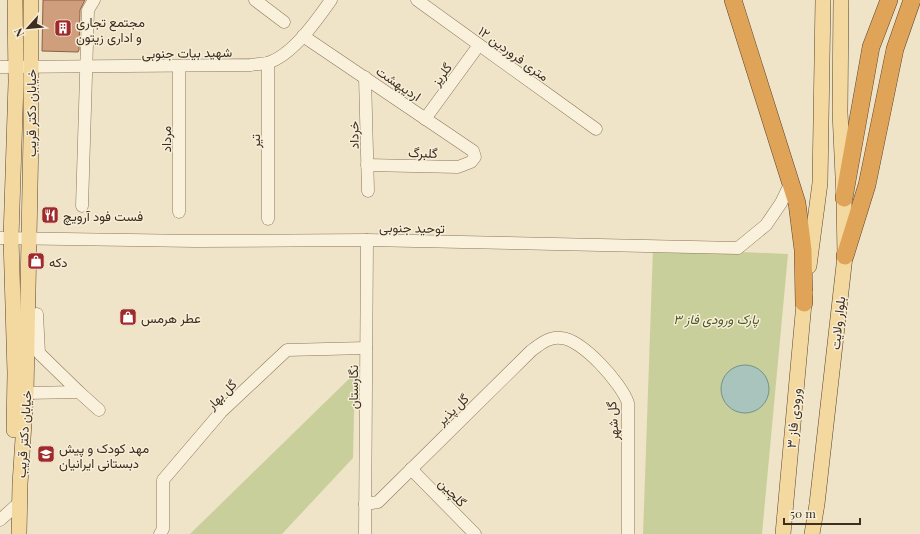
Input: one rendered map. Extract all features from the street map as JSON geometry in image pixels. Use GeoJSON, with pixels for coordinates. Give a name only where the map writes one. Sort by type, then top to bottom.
{"type":"FeatureCollection","features":[{"type":"Feature","properties":{"kind":"highway"},"geometry":{"type":"LineString","coordinates":[[733,0],[797,203],[803,250],[804,303]]}},
{"type":"Feature","properties":{"kind":"highway"},"geometry":{"type":"LineString","coordinates":[[844,198],[871,47],[889,0]]}},
{"type":"Feature","properties":{"kind":"highway"},"geometry":{"type":"LineString","coordinates":[[845,256],[867,184],[895,49],[912,0]]}},
{"type":"Feature","properties":{"kind":"main road","name":"خیابان دکتر قریب"},"geometry":{"type":"LineString","coordinates":[[15,0],[14,25],[23,67],[31,135],[26,393],[20,484]]}},
{"type":"Feature","properties":{"kind":"main road","name":"خیابان دکتر قریب"},"geometry":{"type":"LineString","coordinates":[[20,484],[15,454],[15,373],[6,238],[31,0]]}},
{"type":"Feature","properties":{"kind":"main road"},"geometry":{"type":"LineString","coordinates":[[804,303],[820,182],[823,0]]}},
{"type":"Feature","properties":{"kind":"main road","name":"بلوار ولایت"},"geometry":{"type":"LineString","coordinates":[[812,534],[817,504],[845,256],[840,112],[841,0]]}},
{"type":"Feature","properties":{"kind":"main road","name":"ورودی فاز ۳"},"geometry":{"type":"LineString","coordinates":[[783,534],[804,303]]}},
{"type":"Feature","properties":{"kind":"main road"},"geometry":{"type":"LineString","coordinates":[[19,534],[20,484]]}},
{"type":"Feature","properties":{"kind":"main road"},"geometry":{"type":"LineString","coordinates":[[817,504],[818,534]]}},
{"type":"Feature","properties":{"kind":"street"},"geometry":{"type":"LineString","coordinates":[[82,206],[88,10],[94,0]]}},
{"type":"Feature","properties":{"kind":"street"},"geometry":{"type":"LineString","coordinates":[[255,0],[284,22]]}},
{"type":"Feature","properties":{"kind":"street","name":"شهید بیات جنوبی"},"geometry":{"type":"LineString","coordinates":[[0,67],[251,65],[268,63],[281,56],[303,36],[331,0]]}},
{"type":"Feature","properties":{"kind":"street","name":"۱۲ متری فروردین"},"geometry":{"type":"LineString","coordinates":[[417,0],[596,129]]}},
{"type":"Feature","properties":{"kind":"street","name":"اردیبهشت"},"geometry":{"type":"LineString","coordinates":[[303,36],[473,152],[475,157]]}},
{"type":"Feature","properties":{"kind":"street","name":"گلریز"},"geometry":{"type":"LineString","coordinates":[[425,119],[479,45]]}},
{"type":"Feature","properties":{"kind":"street","name":"تیر"},"geometry":{"type":"LineString","coordinates":[[268,63],[268,219]]}},
{"type":"Feature","properties":{"kind":"street","name":"مرداد"},"geometry":{"type":"LineString","coordinates":[[179,66],[179,212]]}},
{"type":"Feature","properties":{"kind":"street","name":"خرداد"},"geometry":{"type":"LineString","coordinates":[[365,77],[368,191]]}},
{"type":"Feature","properties":{"kind":"street","name":"گلبرگ"},"geometry":{"type":"LineString","coordinates":[[367,165],[458,167],[471,162],[475,157]]}},
{"type":"Feature","properties":{"kind":"street","name":"توحید جنوبی"},"geometry":{"type":"LineString","coordinates":[[6,238],[188,241],[367,240],[738,248],[766,225],[781,203],[791,182]]}},
{"type":"Feature","properties":{"kind":"street","name":"نگارستان"},"geometry":{"type":"LineString","coordinates":[[365,534],[367,240]]}},
{"type":"Feature","properties":{"kind":"street"},"geometry":{"type":"LineString","coordinates":[[37,314],[39,353],[99,410]]}},
{"type":"Feature","properties":{"kind":"street","name":"گل پذیر"},"geometry":{"type":"LineString","coordinates":[[365,504],[378,502],[531,351],[547,340],[560,337]]}},
{"type":"Feature","properties":{"kind":"street","name":"گل شهر"},"geometry":{"type":"LineString","coordinates":[[560,337],[570,339],[585,349],[614,380],[628,403],[628,534]]}},
{"type":"Feature","properties":{"kind":"street","name":"گل بهار"},"geometry":{"type":"LineString","coordinates":[[160,534],[163,529],[163,480],[221,412],[287,350],[366,348]]}},
{"type":"Feature","properties":{"kind":"street"},"geometry":{"type":"LineString","coordinates":[[26,393],[79,392]]}},
{"type":"Feature","properties":{"kind":"street","name":"گلچین"},"geometry":{"type":"LineString","coordinates":[[411,469],[475,534]]}},
{"type":"Feature","properties":{"kind":"street"},"geometry":{"type":"LineString","coordinates":[[0,520],[20,502]]}},
{"type":"Feature","properties":{"kind":"green space","name":"پارک ورودی فاز ۳"},"geometry":{"type":"Polygon","coordinates":[[[653,248],[788,254],[762,534],[643,534],[653,248]]]}},
{"type":"Feature","properties":{"kind":"green space"},"geometry":{"type":"Polygon","coordinates":[[[355,373],[353,458],[282,534],[190,534],[355,373]]]}},
{"type":"Feature","properties":{"kind":"water"},"geometry":{"type":"Polygon","coordinates":[[[745,365],[754,367],[762,372],[767,380],[769,389],[767,398],[762,406],[754,411],[745,413],[736,411],[728,406],[723,398],[721,389],[723,380],[728,372],[736,367],[745,365]]]}},
{"type":"Feature","properties":{"kind":"building","name":"مجتمع تجاری و اداری زیتون"},"geometry":{"type":"Polygon","coordinates":[[[43,0],[85,0],[80,10],[78,52],[42,51],[43,0]]]}},
{"type":"Feature","properties":{"kind":"place","name":"مجتمع تجاری و اداری زیتون"},"geometry":{"type":"Point","coordinates":[63,28]}},
{"type":"Feature","properties":{"kind":"place","name":"فست فود آرویچ"},"geometry":{"type":"Point","coordinates":[50,215]}},
{"type":"Feature","properties":{"kind":"place","name":"دکه"},"geometry":{"type":"Point","coordinates":[36,261]}},
{"type":"Feature","properties":{"kind":"place","name":"عطر هرمس"},"geometry":{"type":"Point","coordinates":[128,317]}},
{"type":"Feature","properties":{"kind":"place","name":"مهد کودک و پیش دبستانی ایرانیان"},"geometry":{"type":"Point","coordinates":[46,454]}}]}
